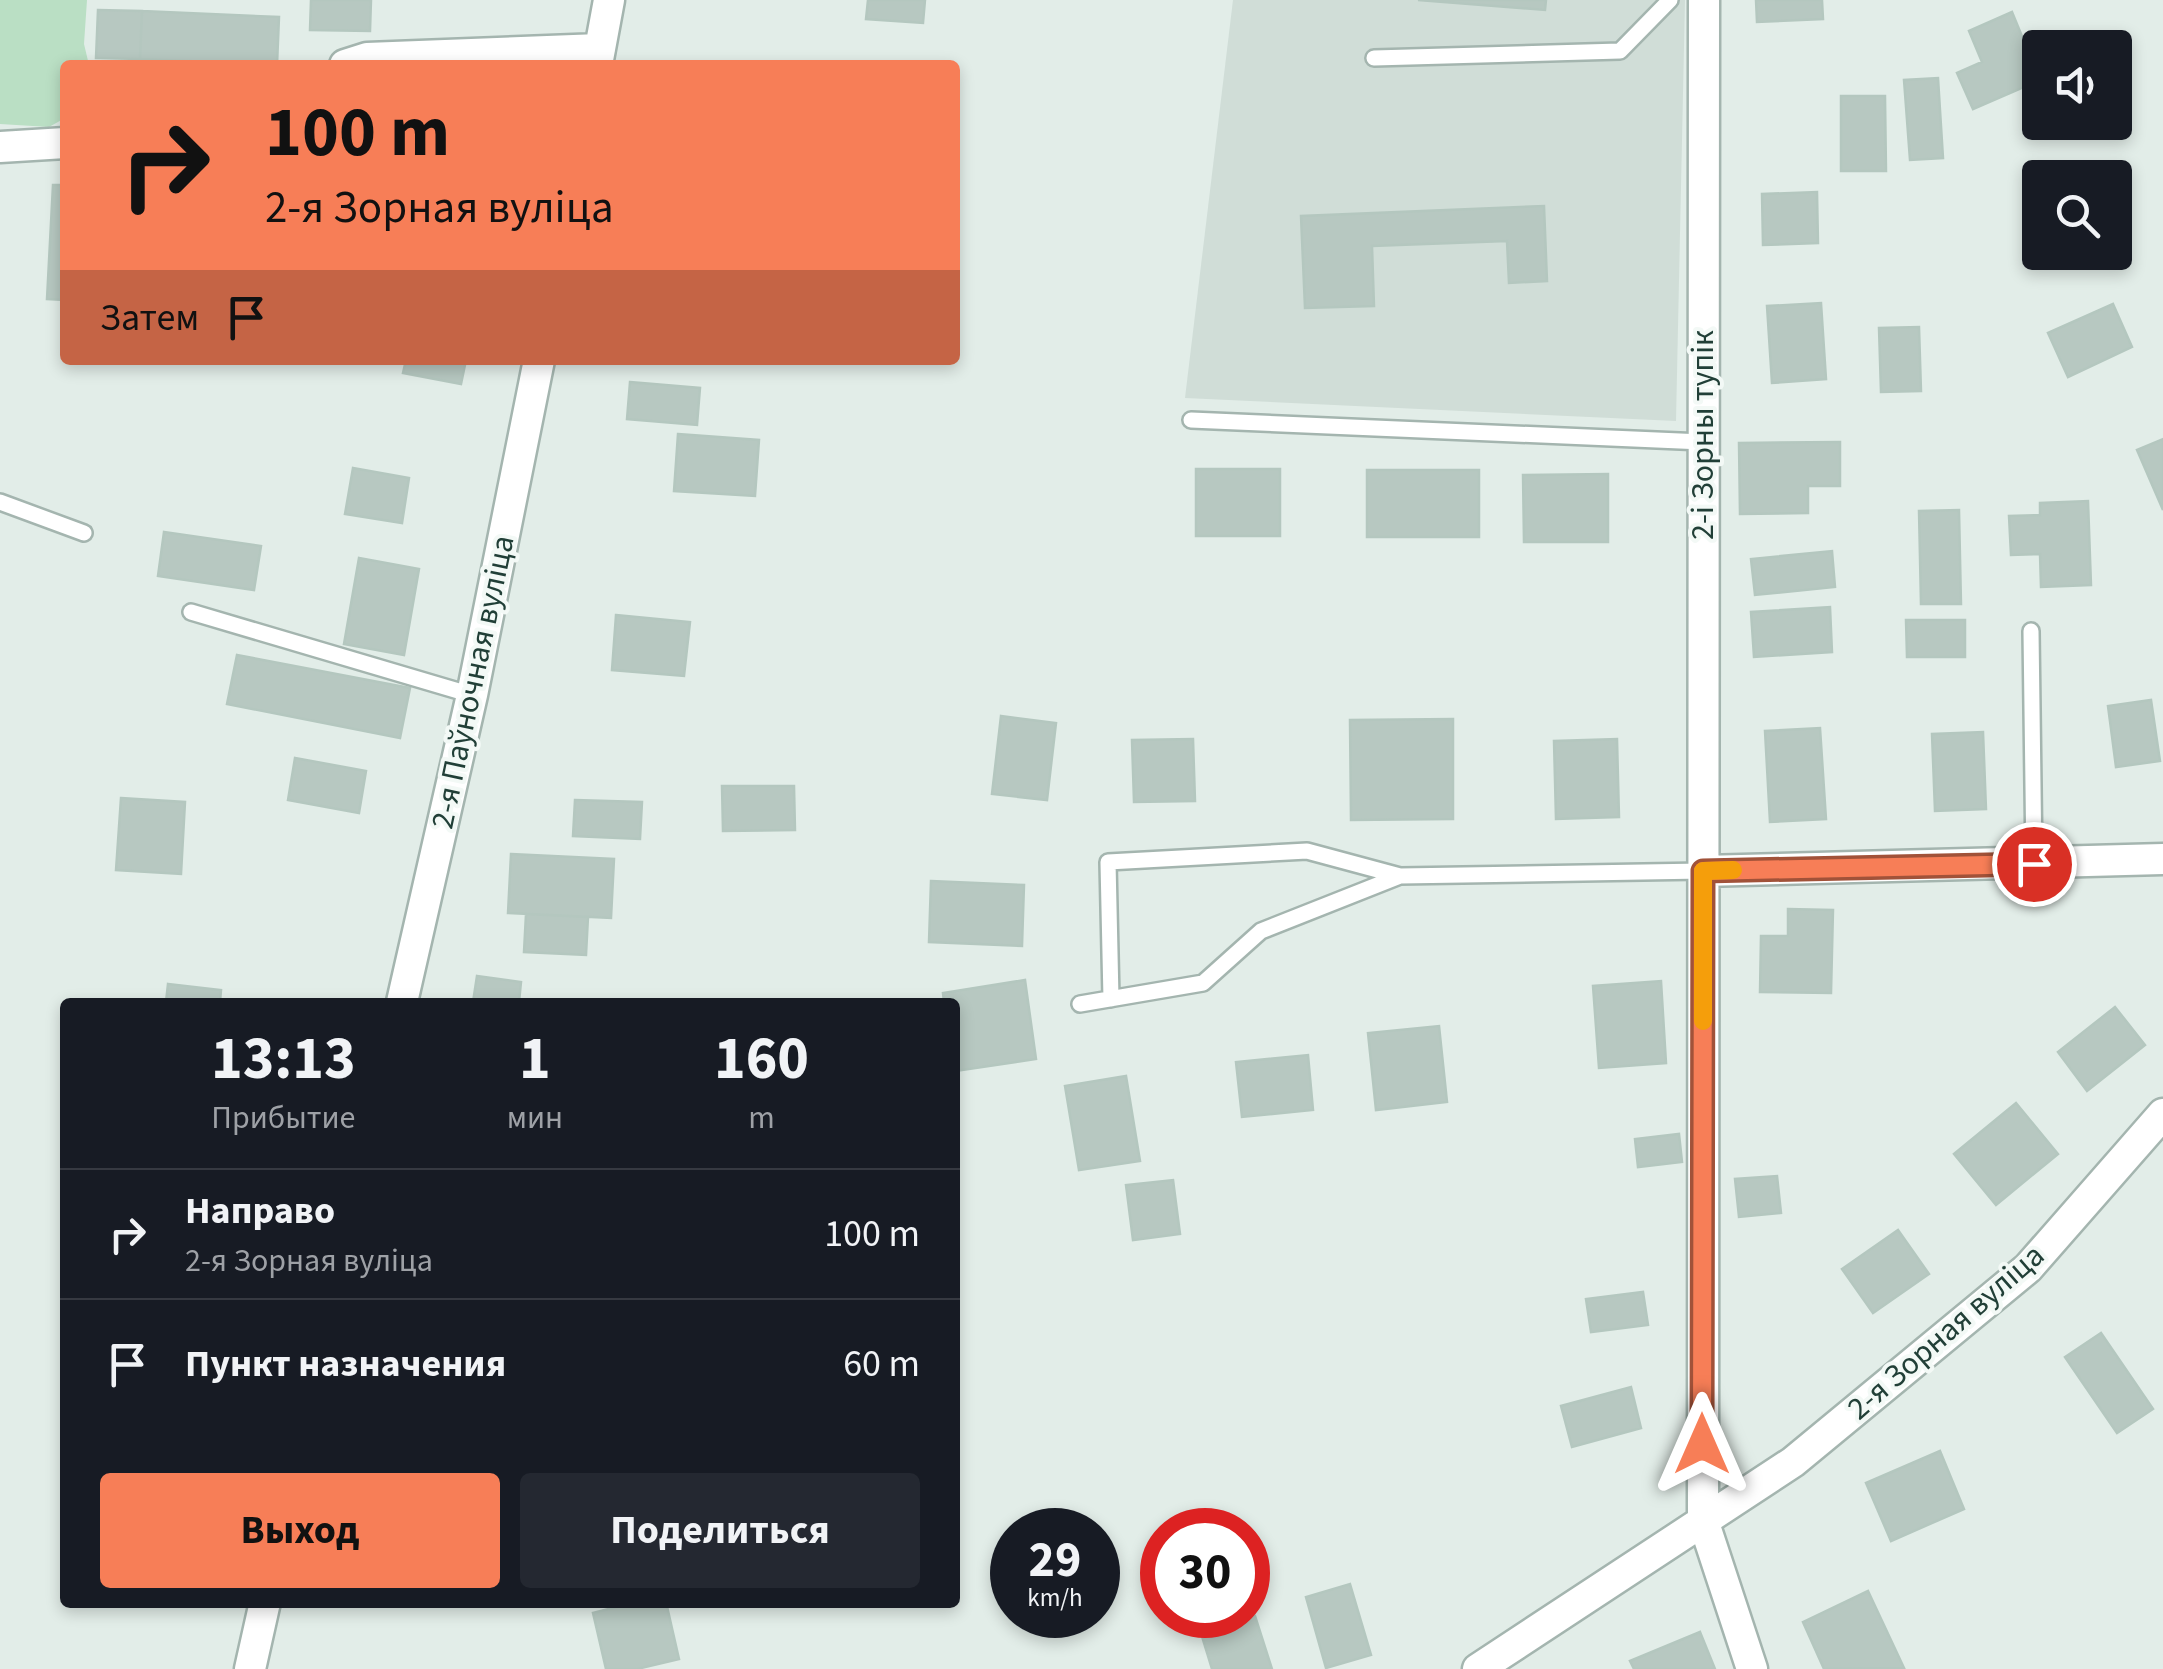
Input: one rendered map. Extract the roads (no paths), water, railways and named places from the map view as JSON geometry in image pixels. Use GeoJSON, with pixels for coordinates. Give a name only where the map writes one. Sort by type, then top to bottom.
{"type":"FeatureCollection","features":[{"type":"Feature","properties":{"kind":"street"},"geometry":{"type":"LineString","coordinates":[[361,60],[598,57],[609,0]]}},
{"type":"Feature","properties":{"kind":"street","name":"2-і Зорны тупік"},"geometry":{"type":"LineString","coordinates":[[1703,871],[1704,0]]}},
{"type":"Feature","properties":{"kind":"street"},"geometry":{"type":"LineString","coordinates":[[0,147],[60,143]]}},
{"type":"Feature","properties":{"kind":"street","name":"2-я Паўночная вуліца"},"geometry":{"type":"LineString","coordinates":[[403,998],[472,695],[537,365]]}},
{"type":"Feature","properties":{"kind":"street"},"geometry":{"type":"LineString","coordinates":[[1752,1669],[1702,1520],[1703,871],[2163,859]]}},
{"type":"Feature","properties":{"kind":"street","name":"2-я Зорная вуліца"},"geometry":{"type":"LineString","coordinates":[[1478,1669],[1793,1462],[2028,1268],[2163,1114]]}},
{"type":"Feature","properties":{"kind":"street"},"geometry":{"type":"LineString","coordinates":[[250,1669],[265,1608]]}},
{"type":"Feature","properties":{"kind":"lane"},"geometry":{"type":"LineString","coordinates":[[1374,58],[1620,51],[1670,0]]}},
{"type":"Feature","properties":{"kind":"lane"},"geometry":{"type":"LineString","coordinates":[[1191,420],[1703,442]]}},
{"type":"Feature","properties":{"kind":"lane"},"geometry":{"type":"LineString","coordinates":[[0,502],[84,532]]}},
{"type":"Feature","properties":{"kind":"lane"},"geometry":{"type":"LineString","coordinates":[[191,612],[472,695]]}},
{"type":"Feature","properties":{"kind":"lane"},"geometry":{"type":"LineString","coordinates":[[2032,631],[2034,864]]}},
{"type":"Feature","properties":{"kind":"lane"},"geometry":{"type":"LineString","coordinates":[[1111,999],[1108,862],[1306,851],[1400,876],[1703,871]]}},
{"type":"Feature","properties":{"kind":"lane"},"geometry":{"type":"LineString","coordinates":[[1080,1004],[1204,983],[1261,931],[1400,876]]}}]}
